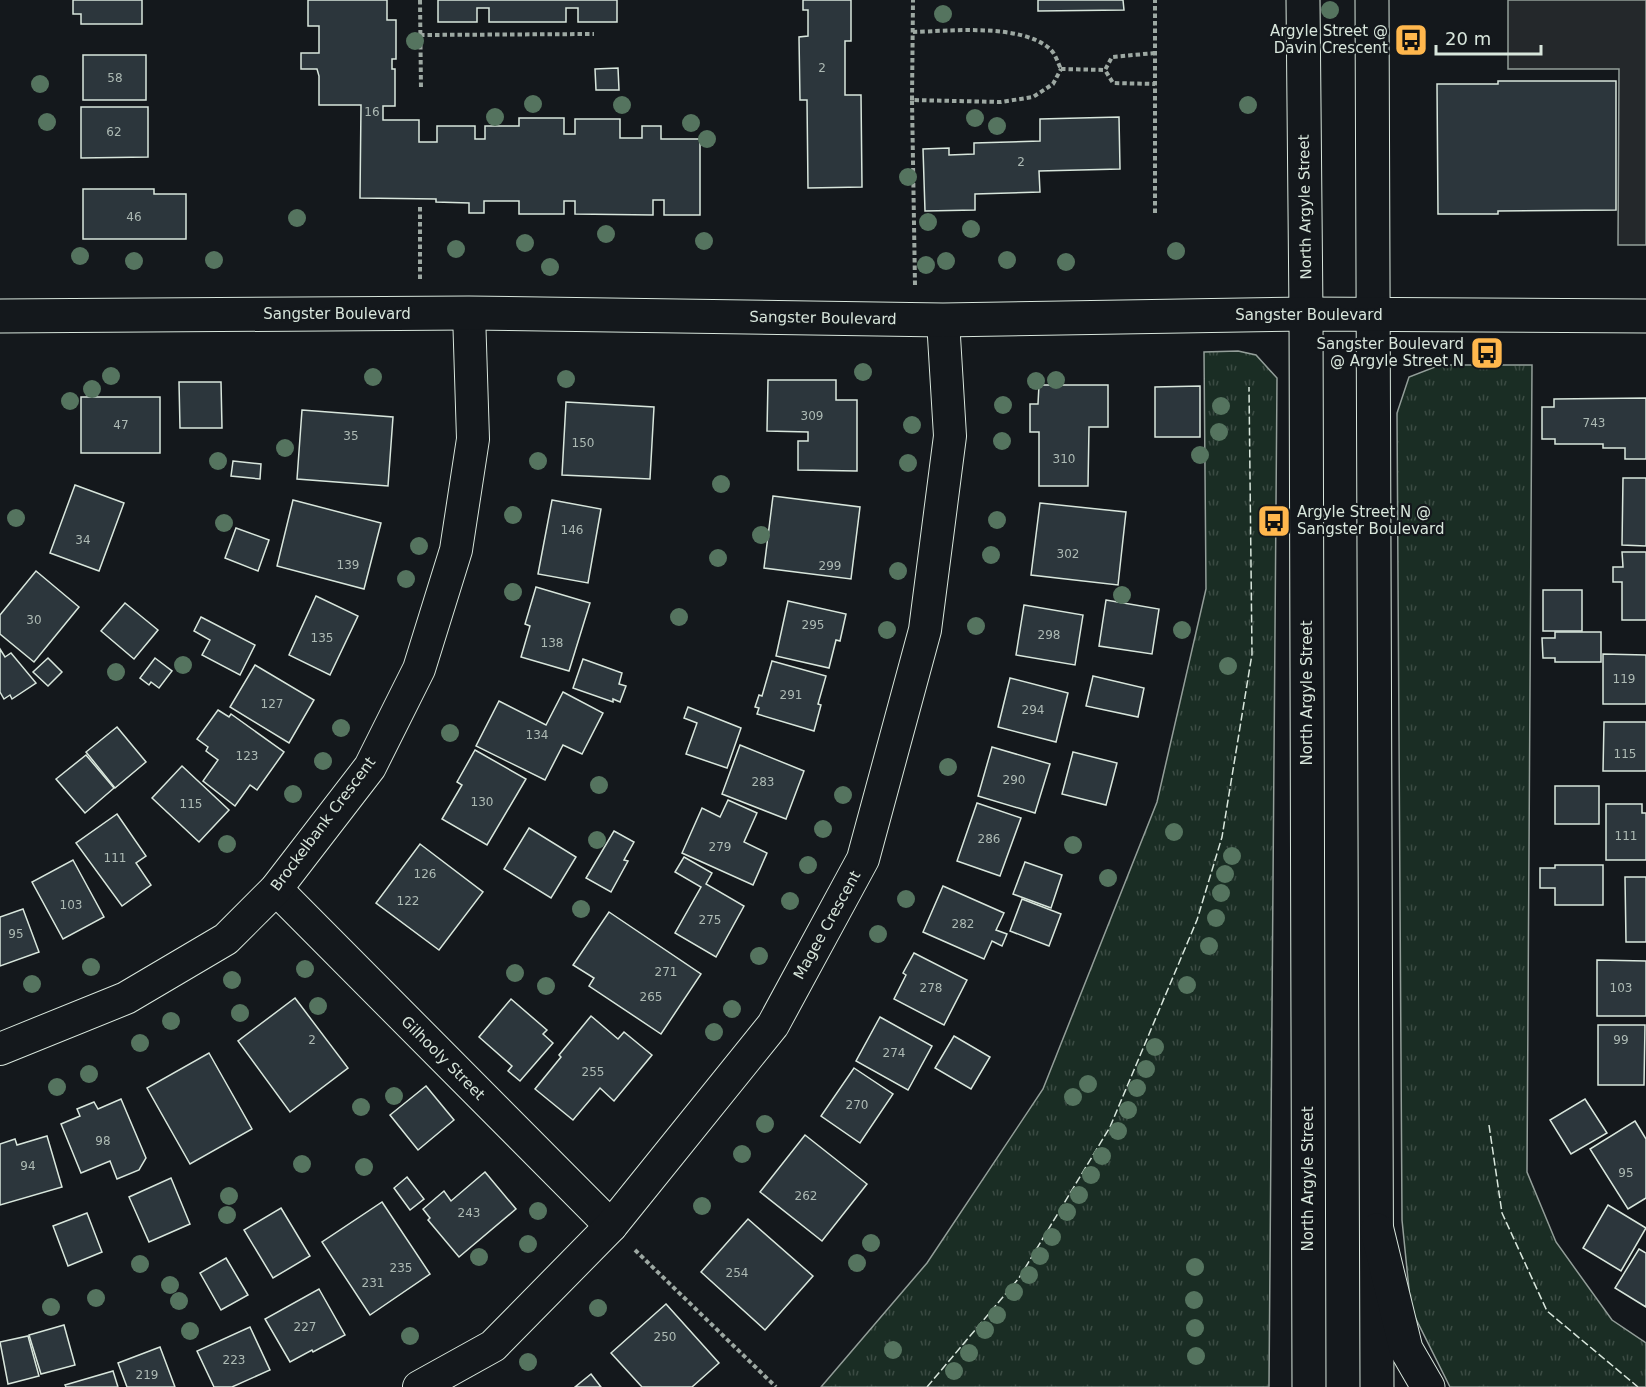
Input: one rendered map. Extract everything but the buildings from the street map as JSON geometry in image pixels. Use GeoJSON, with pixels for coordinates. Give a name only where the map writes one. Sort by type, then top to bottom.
{"type":"FeatureCollection","features":[{"type":"Feature","properties":{"kind":"main road","name":"North Argyle Street"},"geometry":{"type":"LineString","coordinates":[[1303,0],[1309,1387]]}},
{"type":"Feature","properties":{"kind":"main road"},"geometry":{"type":"LineString","coordinates":[[1372,0],[1377,1387]]}},
{"type":"Feature","properties":{"kind":"main road","name":"Sangster Boulevard"},"geometry":{"type":"LineString","coordinates":[[0,316],[469,313],[929,319],[1306,314],[1646,316]]}},
{"type":"Feature","properties":{"kind":"main road"},"geometry":{"type":"LineString","coordinates":[[1377,1230],[1406,1349],[1428,1387]]}},
{"type":"Feature","properties":{"kind":"street","name":"Brockelbank Crescent"},"geometry":{"type":"LineString","coordinates":[[0,1049],[126,998],[226,939],[276,889],[370,766],[418,669],[456,550],[473,439],[469,313]]}},
{"type":"Feature","properties":{"kind":"street","name":"Magee Crescent"},"geometry":{"type":"LineString","coordinates":[[419,1387],[493,1346],[611,1226],[773,1025],[863,859],[925,630],[950,436],[929,319]]}},
{"type":"Feature","properties":{"kind":"street","name":"Gilhooly Street"},"geometry":{"type":"LineString","coordinates":[[276,889],[611,1226]]}},
{"type":"Feature","properties":{"kind":"path"},"geometry":{"type":"LineString","coordinates":[[420,0],[421,90]]}},
{"type":"Feature","properties":{"kind":"path"},"geometry":{"type":"LineString","coordinates":[[913,0],[912,100],[929,319]]}},
{"type":"Feature","properties":{"kind":"path"},"geometry":{"type":"LineString","coordinates":[[1155,0],[1155,213]]}},
{"type":"Feature","properties":{"kind":"path"},"geometry":{"type":"LineString","coordinates":[[913,32],[992,31],[1024,34],[1051,49],[1061,69]]}},
{"type":"Feature","properties":{"kind":"path"},"geometry":{"type":"LineString","coordinates":[[420,35],[594,33]]}},
{"type":"Feature","properties":{"kind":"path"},"geometry":{"type":"LineString","coordinates":[[1104,70],[1112,57],[1155,53]]}},
{"type":"Feature","properties":{"kind":"path"},"geometry":{"type":"LineString","coordinates":[[1061,69],[1104,70]]}},
{"type":"Feature","properties":{"kind":"path"},"geometry":{"type":"LineString","coordinates":[[912,100],[1001,102],[1033,97],[1053,84],[1061,69]]}},
{"type":"Feature","properties":{"kind":"path"},"geometry":{"type":"LineString","coordinates":[[1104,70],[1113,83],[1155,84]]}},
{"type":"Feature","properties":{"kind":"path"},"geometry":{"type":"LineString","coordinates":[[419,313],[420,205]]}},
{"type":"Feature","properties":{"kind":"path"},"geometry":{"type":"LineString","coordinates":[[611,1226],[776,1387]]}},
{"type":"Feature","properties":{"kind":"green space"},"geometry":{"type":"Polygon","coordinates":[[[1238,351],[1256,355],[1277,378],[1269,1387],[821,1387],[927,1263],[1043,1089],[1157,802],[1206,589],[1204,352],[1238,351]]]}},
{"type":"Feature","properties":{"kind":"green space"},"geometry":{"type":"Polygon","coordinates":[[[1440,365],[1532,365],[1527,1172],[1556,1242],[1612,1320],[1646,1343],[1646,1387],[1450,1387],[1411,1309],[1402,1220],[1397,413],[1409,377],[1440,365]]]}},
{"type":"Feature","properties":{"kind":"shaded area"},"geometry":{"type":"Polygon","coordinates":[[[1508,0],[1646,0],[1646,245],[1618,245],[1619,69],[1508,69],[1508,0]]]}},
{"type":"Feature","properties":{"kind":"fence"},"geometry":{"type":"LineString","coordinates":[[927,1387],[1019,1278],[1110,1127],[1197,920],[1222,837],[1252,654],[1249,387]]}},
{"type":"Feature","properties":{"kind":"fence"},"geometry":{"type":"LineString","coordinates":[[1489,1125],[1502,1213],[1547,1311],[1638,1387]]}},
{"type":"Feature","properties":{"kind":"place","name":"Argyle Street @ Davin Crescent"},"geometry":{"type":"Point","coordinates":[1411,40]}},
{"type":"Feature","properties":{"kind":"place","name":"Sangster Boulevard @ Argyle Street N"},"geometry":{"type":"Point","coordinates":[1487,353]}},
{"type":"Feature","properties":{"kind":"place","name":"Argyle Street N @ Sangster Boulevard"},"geometry":{"type":"Point","coordinates":[1274,521]}}]}
